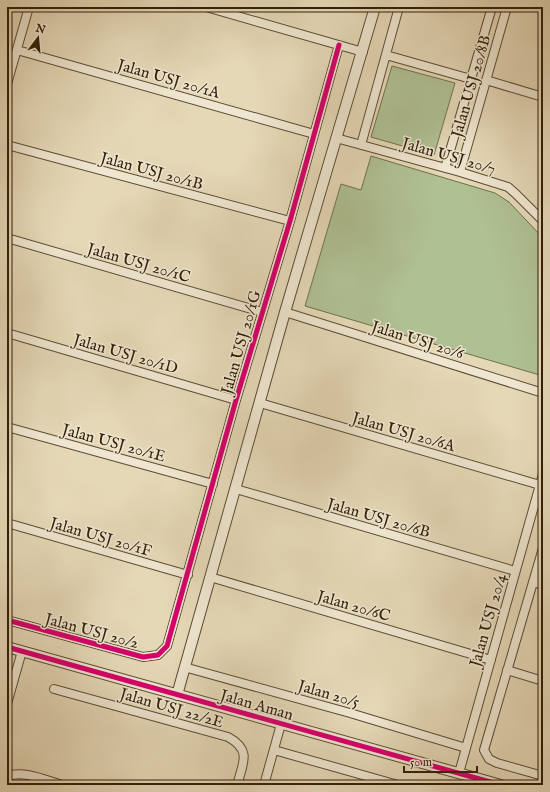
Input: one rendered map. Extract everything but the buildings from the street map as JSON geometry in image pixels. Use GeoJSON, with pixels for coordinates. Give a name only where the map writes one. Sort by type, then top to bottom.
{"type":"FeatureCollection","features":[{"type":"Feature","properties":{"kind":"street"},"geometry":{"type":"LineString","coordinates":[[7,84],[29,7]]}},
{"type":"Feature","properties":{"kind":"street"},"geometry":{"type":"LineString","coordinates":[[206,7],[362,52]]}},
{"type":"Feature","properties":{"kind":"street"},"geometry":{"type":"LineString","coordinates":[[177,695],[285,312],[375,7]]}},
{"type":"Feature","properties":{"kind":"street"},"geometry":{"type":"LineString","coordinates":[[361,145],[399,7]]}},
{"type":"Feature","properties":{"kind":"street"},"geometry":{"type":"LineString","coordinates":[[445,168],[492,7]]}},
{"type":"Feature","properties":{"kind":"street","name":"Jalan USJ 20/8B"},"geometry":{"type":"LineString","coordinates":[[460,172],[507,7]]}},
{"type":"Feature","properties":{"kind":"street","name":"Jalan USJ 20/1G"},"geometry":{"type":"LineString","coordinates":[[167,646],[236,400],[290,222],[339,45]]}},
{"type":"Feature","properties":{"kind":"street","name":"Jalan USJ 20/1A"},"geometry":{"type":"LineString","coordinates":[[17,50],[314,134]]}},
{"type":"Feature","properties":{"kind":"street"},"geometry":{"type":"LineString","coordinates":[[386,55],[471,79]]}},
{"type":"Feature","properties":{"kind":"street"},"geometry":{"type":"LineString","coordinates":[[486,80],[543,98]]}},
{"type":"Feature","properties":{"kind":"street","name":"Jalan USJ 20/7"},"geometry":{"type":"LineString","coordinates":[[336,138],[460,172],[508,187],[543,221]]}},
{"type":"Feature","properties":{"kind":"street","name":"Jalan USJ 20/1B"},"geometry":{"type":"LineString","coordinates":[[7,145],[290,222]]}},
{"type":"Feature","properties":{"kind":"street","name":"Jalan USJ 20/1C"},"geometry":{"type":"LineString","coordinates":[[7,238],[262,312]]}},
{"type":"Feature","properties":{"kind":"street","name":"Jalan USJ 20/6"},"geometry":{"type":"LineString","coordinates":[[285,312],[543,393]]}},
{"type":"Feature","properties":{"kind":"street","name":"Jalan USJ 20/1D"},"geometry":{"type":"LineString","coordinates":[[7,333],[236,400]]}},
{"type":"Feature","properties":{"kind":"street","name":"Jalan USJ 20/6A"},"geometry":{"type":"LineString","coordinates":[[260,403],[540,484]]}},
{"type":"Feature","properties":{"kind":"street","name":"Jalan USJ 20/1E"},"geometry":{"type":"LineString","coordinates":[[7,427],[213,484]]}},
{"type":"Feature","properties":{"kind":"street","name":"Jalan USJ 20/4"},"geometry":{"type":"LineString","coordinates":[[459,773],[543,474]]}},
{"type":"Feature","properties":{"kind":"street","name":"Jalan USJ 20/6B"},"geometry":{"type":"LineString","coordinates":[[236,489],[516,571]]}},
{"type":"Feature","properties":{"kind":"street","name":"Jalan USJ 20/1F"},"geometry":{"type":"LineString","coordinates":[[7,523],[188,575]]}},
{"type":"Feature","properties":{"kind":"street"},"geometry":{"type":"LineString","coordinates":[[543,548],[484,750],[489,759],[497,763],[543,776]]}},
{"type":"Feature","properties":{"kind":"street","name":"Jalan 20/6C"},"geometry":{"type":"LineString","coordinates":[[210,577],[491,660]]}},
{"type":"Feature","properties":{"kind":"street"},"geometry":{"type":"LineString","coordinates":[[533,582],[543,585]]}},
{"type":"Feature","properties":{"kind":"street","name":"Jalan USJ 20/2"},"geometry":{"type":"LineString","coordinates":[[7,620],[143,657],[158,655],[167,646]]}},
{"type":"Feature","properties":{"kind":"street","name":"Jalan Aman"},"geometry":{"type":"LineString","coordinates":[[7,647],[501,785]]}},
{"type":"Feature","properties":{"kind":"street"},"geometry":{"type":"LineString","coordinates":[[7,704],[22,651]]}},
{"type":"Feature","properties":{"kind":"street","name":"Jalan 20/5"},"geometry":{"type":"LineString","coordinates":[[184,667],[350,713],[466,748]]}},
{"type":"Feature","properties":{"kind":"street"},"geometry":{"type":"LineString","coordinates":[[507,670],[543,681]]}},
{"type":"Feature","properties":{"kind":"street","name":"Jalan USJ 22/2E"},"geometry":{"type":"LineString","coordinates":[[54,689],[228,737],[242,747],[244,754],[237,785]]}},
{"type":"Feature","properties":{"kind":"street"},"geometry":{"type":"LineString","coordinates":[[264,785],[281,724]]}},
{"type":"Feature","properties":{"kind":"street"},"geometry":{"type":"LineString","coordinates":[[274,750],[379,782],[398,785]]}},
{"type":"Feature","properties":{"kind":"street"},"geometry":{"type":"LineString","coordinates":[[7,776],[21,774],[62,785]]}},
{"type":"Feature","properties":{"kind":"green space"},"geometry":{"type":"Polygon","coordinates":[[[392,66],[455,83],[434,155],[371,137],[392,66]]]}},
{"type":"Feature","properties":{"kind":"green space"},"geometry":{"type":"Polygon","coordinates":[[[371,156],[495,193],[509,202],[543,238],[543,376],[305,306],[341,184],[361,190],[371,156]]]}},
{"type":"Feature","properties":{"kind":"cycle path"},"geometry":{"type":"LineString","coordinates":[[7,620],[143,657],[158,655],[167,646],[236,400],[290,221],[339,45]]}},
{"type":"Feature","properties":{"kind":"cycle path"},"geometry":{"type":"LineString","coordinates":[[7,647],[501,785]]}}]}
